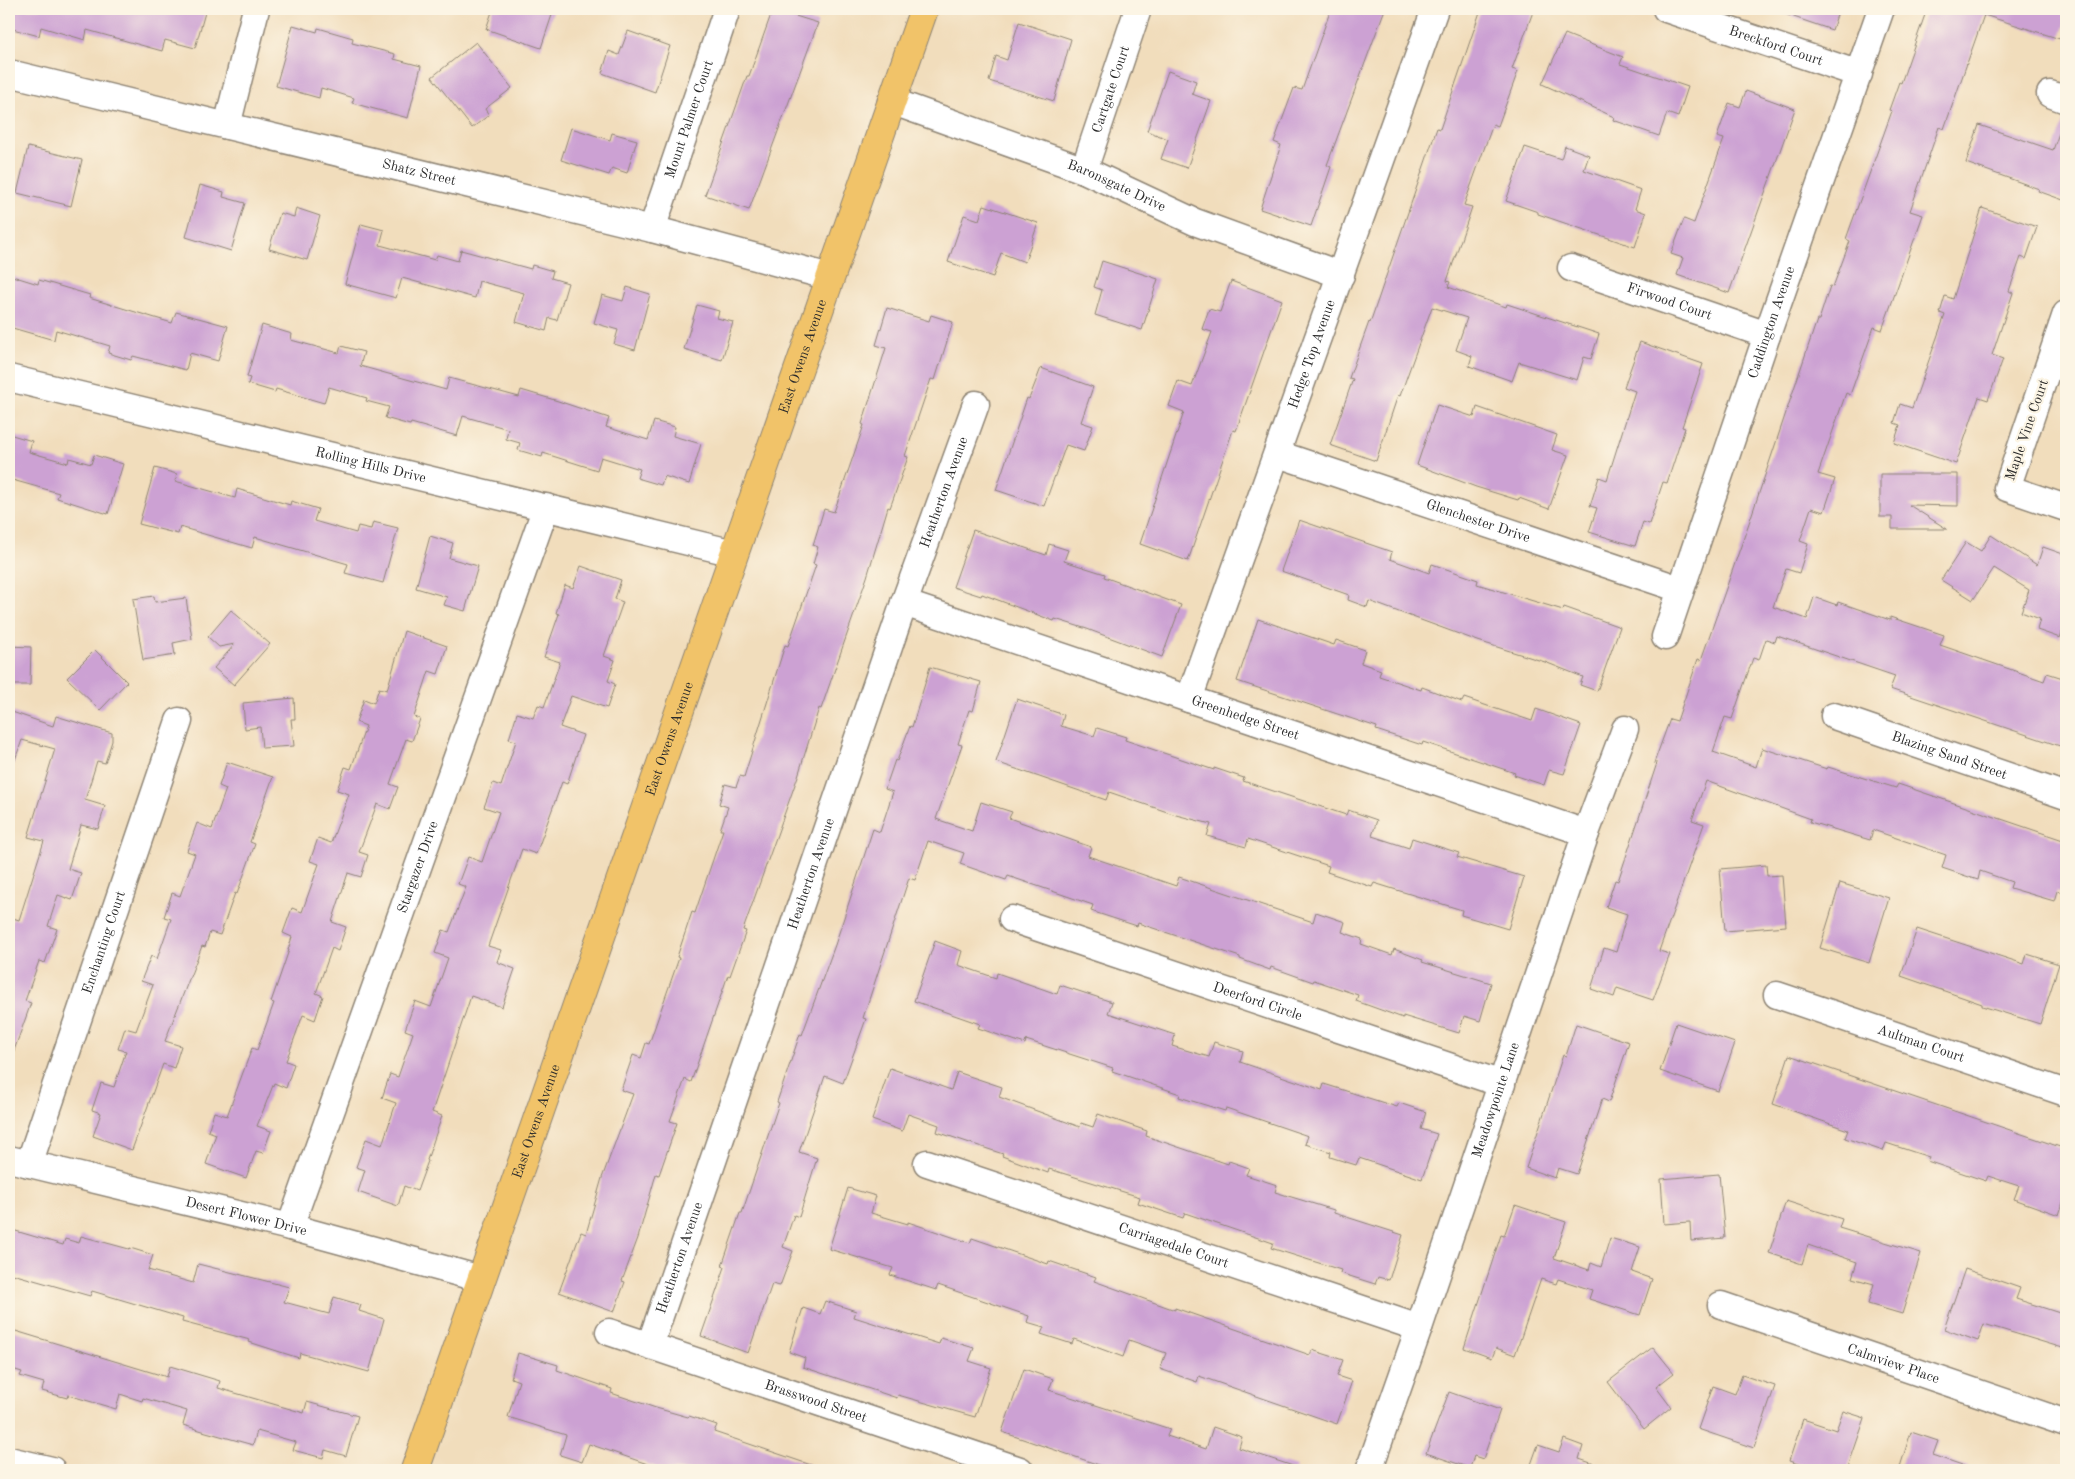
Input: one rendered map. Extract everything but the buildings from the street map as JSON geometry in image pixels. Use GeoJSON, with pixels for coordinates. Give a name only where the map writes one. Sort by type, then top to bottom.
{"type":"FeatureCollection","features":[{"type":"Feature","properties":{"kind":"main road","name":"East Owens Avenue"},"geometry":{"type":"LineString","coordinates":[[415,1470],[924,9]]}},
{"type":"Feature","properties":{"kind":"street"},"geometry":{"type":"LineString","coordinates":[[227,126],[256,9]]}},
{"type":"Feature","properties":{"kind":"street","name":"Mount Palmer Court"},"geometry":{"type":"LineString","coordinates":[[652,229],[727,9]]}},
{"type":"Feature","properties":{"kind":"street","name":"Cartgate Court"},"geometry":{"type":"LineString","coordinates":[[1084,170],[1138,9]]}},
{"type":"Feature","properties":{"kind":"street","name":"Hedge Top Avenue"},"geometry":{"type":"LineString","coordinates":[[1189,699],[1278,454],[1435,9]]}},
{"type":"Feature","properties":{"kind":"street","name":"Breckford Court"},"geometry":{"type":"LineString","coordinates":[[1666,9],[1858,74]]}},
{"type":"Feature","properties":{"kind":"street","name":"Caddington Avenue"},"geometry":{"type":"LineString","coordinates":[[1665,637],[1767,335],[1881,9]]}},
{"type":"Feature","properties":{"kind":"street","name":"Shatz Street"},"geometry":{"type":"LineString","coordinates":[[9,73],[652,229],[830,277]]}},
{"type":"Feature","properties":{"kind":"street","name":"Baronsgate Drive"},"geometry":{"type":"LineString","coordinates":[[892,102],[1084,170],[1195,222],[1341,275]]}},
{"type":"Feature","properties":{"kind":"street","name":"Firwood Court"},"geometry":{"type":"LineString","coordinates":[[1571,268],[1767,335]]}},
{"type":"Feature","properties":{"kind":"street","name":"Maple Vine Court"},"geometry":{"type":"LineString","coordinates":[[2066,314],[2007,488],[2066,508]]}},
{"type":"Feature","properties":{"kind":"street","name":"Rolling Hills Drive"},"geometry":{"type":"LineString","coordinates":[[9,378],[546,506],[734,553]]}},
{"type":"Feature","properties":{"kind":"street","name":"Heatherton Avenue"},"geometry":{"type":"LineString","coordinates":[[650,1346],[904,603],[976,404]]}},
{"type":"Feature","properties":{"kind":"street","name":"Glenchester Drive"},"geometry":{"type":"LineString","coordinates":[[1278,454],[1680,589]]}},
{"type":"Feature","properties":{"kind":"street","name":"Stargazer Drive"},"geometry":{"type":"LineString","coordinates":[[290,1227],[546,506]]}},
{"type":"Feature","properties":{"kind":"street","name":"Greenhedge Street"},"geometry":{"type":"LineString","coordinates":[[904,603],[1586,833]]}},
{"type":"Feature","properties":{"kind":"street","name":"Blazing Sand Street"},"geometry":{"type":"LineString","coordinates":[[1834,716],[2066,796]]}},
{"type":"Feature","properties":{"kind":"street","name":"Enchanting Court"},"geometry":{"type":"LineString","coordinates":[[19,1162],[179,720]]}},
{"type":"Feature","properties":{"kind":"street","name":"Meadowpointe Lane"},"geometry":{"type":"LineString","coordinates":[[1369,1470],[1419,1328],[1586,833],[1625,729]]}},
{"type":"Feature","properties":{"kind":"street","name":"Deerford Circle"},"geometry":{"type":"LineString","coordinates":[[1012,919],[1502,1084]]}},
{"type":"Feature","properties":{"kind":"street","name":"Aultman Court"},"geometry":{"type":"LineString","coordinates":[[1777,995],[2066,1094]]}},
{"type":"Feature","properties":{"kind":"street","name":"Desert Flower Drive"},"geometry":{"type":"LineString","coordinates":[[19,1162],[290,1227],[481,1279]]}},
{"type":"Feature","properties":{"kind":"street","name":"Carriagedale Court"},"geometry":{"type":"LineString","coordinates":[[928,1163],[1419,1328]]}},
{"type":"Feature","properties":{"kind":"street","name":"Calmview Place"},"geometry":{"type":"LineString","coordinates":[[1721,1305],[2066,1423]]}},
{"type":"Feature","properties":{"kind":"street","name":"Brasswood Street"},"geometry":{"type":"LineString","coordinates":[[610,1332],[1020,1470]]}},
{"type":"Feature","properties":{"kind":"street"},"geometry":{"type":"LineString","coordinates":[[9,1460],[52,1470]]}}]}
